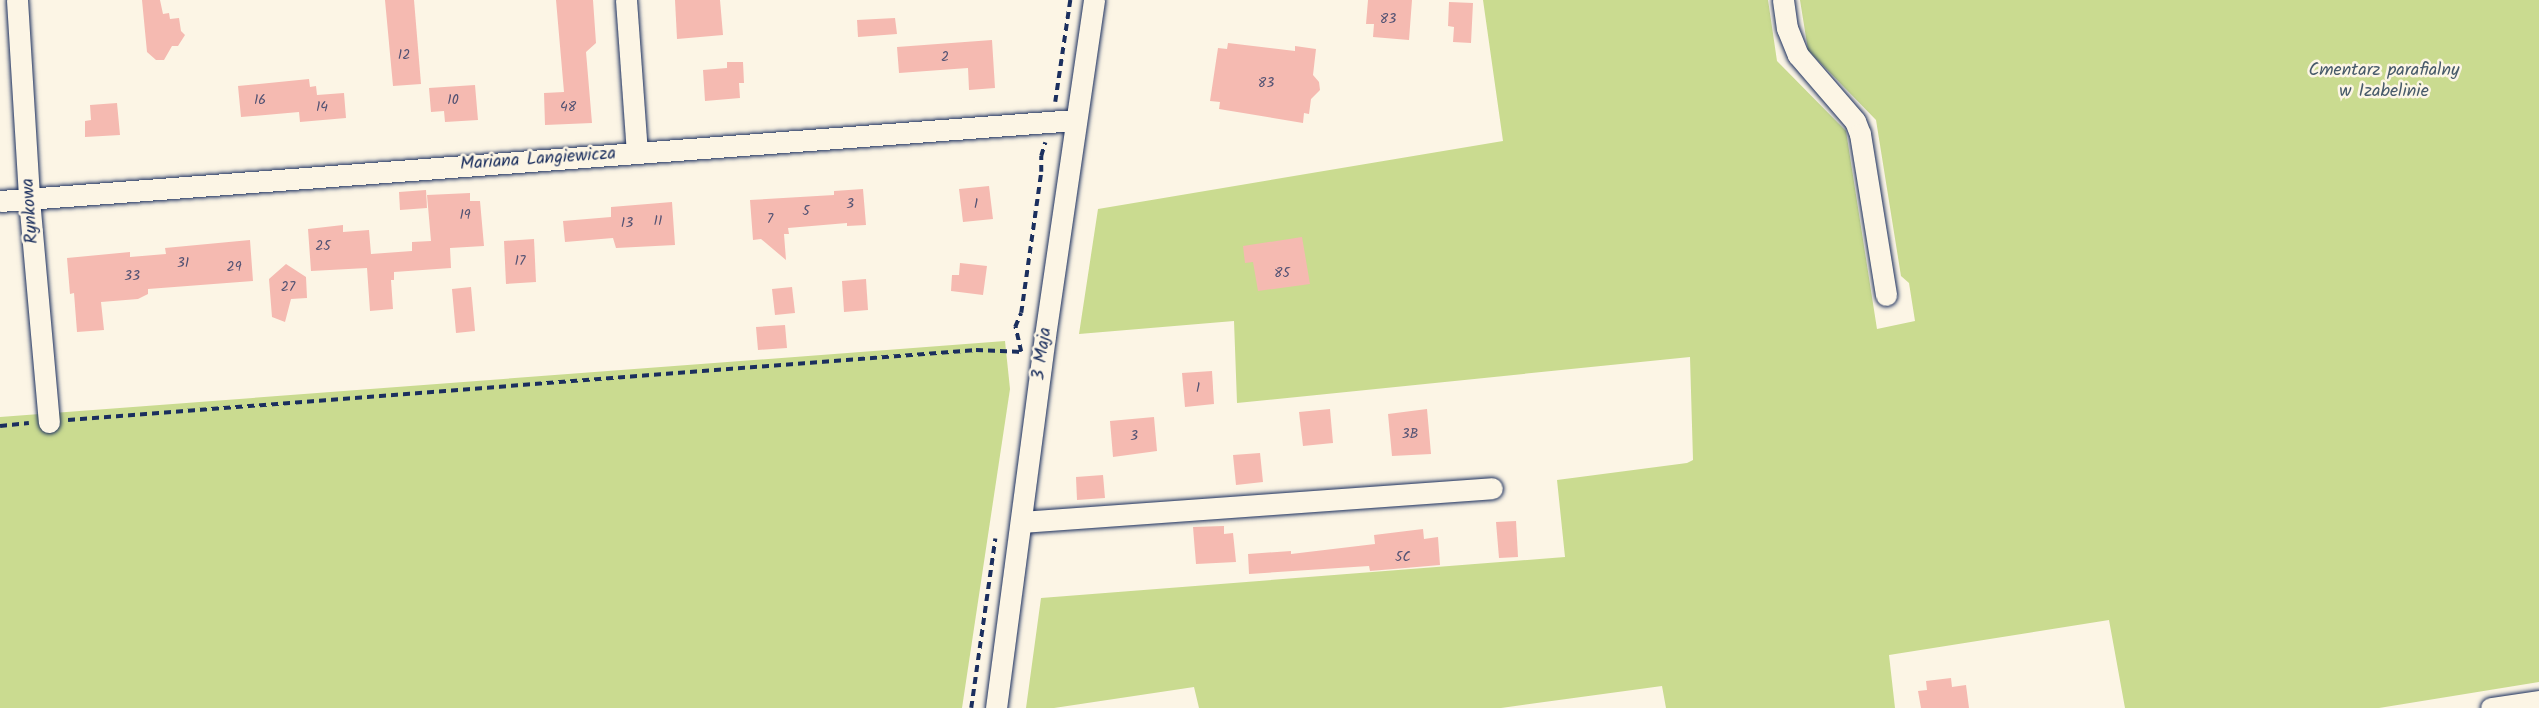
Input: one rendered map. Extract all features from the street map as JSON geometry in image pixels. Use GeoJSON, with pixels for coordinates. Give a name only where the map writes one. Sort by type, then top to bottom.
{"type":"FeatureCollection","features":[{"type":"Feature","properties":{"kind":"street","name":"Rynkowa"},"geometry":{"type":"LineString","coordinates":[[17,0],[29,199],[49,422]]}},
{"type":"Feature","properties":{"kind":"street"},"geometry":{"type":"LineString","coordinates":[[625,0],[637,153]]}},
{"type":"Feature","properties":{"kind":"street","name":"3 Maja"},"geometry":{"type":"LineString","coordinates":[[996,708],[1075,120],[1094,0]]}},
{"type":"Feature","properties":{"kind":"street"},"geometry":{"type":"LineString","coordinates":[[1783,0],[1787,28],[1798,55],[1855,121],[1860,134],[1886,295]]}},
{"type":"Feature","properties":{"kind":"street","name":"Mariana Langiewicza"},"geometry":{"type":"LineString","coordinates":[[0,201],[1075,120]]}},
{"type":"Feature","properties":{"kind":"street"},"geometry":{"type":"LineString","coordinates":[[1021,522],[1492,488]]}},
{"type":"Feature","properties":{"kind":"street"},"geometry":{"type":"LineString","coordinates":[[2491,708],[2539,701]]}},
{"type":"Feature","properties":{"kind":"path"},"geometry":{"type":"LineString","coordinates":[[0,426],[962,351],[1021,352],[1015,327],[1021,313],[1041,156],[1053,122],[1070,0]]}},
{"type":"Feature","properties":{"kind":"green space","name":"Cmentarz parafialny w Izabelinie"},"geometry":{"type":"Polygon","coordinates":[[[1483,0],[1768,0],[1777,61],[1846,131],[1877,329],[1915,321],[1909,283],[1901,276],[1876,120],[1808,50],[1800,0],[2539,0],[2539,682],[2379,708],[2125,708],[2109,620],[1889,655],[1895,708],[1666,708],[1662,686],[1501,708],[1199,708],[1194,687],[1054,708],[1026,708],[1041,598],[1565,557],[1557,480],[1693,460],[1690,357],[1237,403],[1234,321],[1079,334],[1098,209],[1503,141],[1483,0]]]}},
{"type":"Feature","properties":{"kind":"green space"},"geometry":{"type":"Polygon","coordinates":[[[1005,341],[1010,389],[962,708],[0,708],[0,417],[1005,341]]]}},
{"type":"Feature","properties":{"kind":"building"},"geometry":{"type":"Polygon","coordinates":[[[142,0],[160,0],[163,14],[169,13],[170,19],[179,18],[181,31],[185,35],[178,46],[172,46],[164,60],[156,60],[147,52],[142,0]]]}},
{"type":"Feature","properties":{"kind":"building"},"geometry":{"type":"Polygon","coordinates":[[[385,0],[414,0],[421,84],[393,86],[385,0]]]}},
{"type":"Feature","properties":{"kind":"building"},"geometry":{"type":"Polygon","coordinates":[[[556,0],[593,0],[596,43],[586,52],[592,123],[545,125],[544,93],[564,92],[556,0]]]}},
{"type":"Feature","properties":{"kind":"building"},"geometry":{"type":"Polygon","coordinates":[[[675,0],[720,0],[723,35],[677,39],[675,0]]]}},
{"type":"Feature","properties":{"kind":"building"},"geometry":{"type":"Polygon","coordinates":[[[1368,0],[1412,0],[1409,40],[1373,37],[1374,24],[1366,24],[1368,0]]]}},
{"type":"Feature","properties":{"kind":"building"},"geometry":{"type":"Polygon","coordinates":[[[1449,2],[1473,3],[1471,43],[1453,42],[1454,27],[1448,26],[1449,2]]]}},
{"type":"Feature","properties":{"kind":"building"},"geometry":{"type":"Polygon","coordinates":[[[895,18],[897,34],[858,37],[857,20],[895,18]]]}},
{"type":"Feature","properties":{"kind":"building"},"geometry":{"type":"Polygon","coordinates":[[[992,40],[995,88],[969,90],[968,68],[899,73],[897,47],[992,40]]]}},
{"type":"Feature","properties":{"kind":"building"},"geometry":{"type":"Polygon","coordinates":[[[1228,43],[1295,51],[1295,46],[1316,49],[1313,75],[1319,82],[1320,90],[1311,99],[1309,114],[1304,113],[1303,123],[1219,109],[1220,102],[1210,101],[1218,48],[1227,49],[1228,43]]]}},
{"type":"Feature","properties":{"kind":"building"},"geometry":{"type":"Polygon","coordinates":[[[727,62],[743,62],[744,83],[739,83],[740,98],[705,101],[703,70],[727,68],[727,62]]]}},
{"type":"Feature","properties":{"kind":"building"},"geometry":{"type":"Polygon","coordinates":[[[309,79],[310,87],[316,86],[317,95],[344,93],[346,118],[300,122],[299,112],[241,117],[238,86],[309,79]]]}},
{"type":"Feature","properties":{"kind":"building"},"geometry":{"type":"Polygon","coordinates":[[[475,85],[478,120],[445,122],[444,111],[431,112],[429,88],[475,85]]]}},
{"type":"Feature","properties":{"kind":"building"},"geometry":{"type":"Polygon","coordinates":[[[117,103],[120,135],[85,137],[85,121],[91,120],[90,105],[117,103]]]}},
{"type":"Feature","properties":{"kind":"building"},"geometry":{"type":"Polygon","coordinates":[[[989,186],[993,219],[963,222],[959,189],[989,186]]]}},
{"type":"Feature","properties":{"kind":"building"},"geometry":{"type":"Polygon","coordinates":[[[863,189],[866,225],[847,226],[847,223],[788,228],[789,234],[784,234],[786,260],[761,239],[753,240],[750,200],[834,195],[834,191],[863,189]]]}},
{"type":"Feature","properties":{"kind":"building"},"geometry":{"type":"Polygon","coordinates":[[[426,190],[427,208],[400,210],[399,192],[426,190]]]}},
{"type":"Feature","properties":{"kind":"building"},"geometry":{"type":"Polygon","coordinates":[[[470,193],[470,201],[480,201],[484,246],[450,248],[451,268],[394,272],[394,280],[391,280],[393,309],[370,311],[367,268],[311,271],[308,229],[343,225],[343,232],[369,230],[371,254],[412,251],[412,242],[431,241],[427,195],[470,193]]]}},
{"type":"Feature","properties":{"kind":"building"},"geometry":{"type":"Polygon","coordinates":[[[672,202],[675,245],[616,248],[613,238],[565,242],[563,221],[611,217],[611,207],[672,202]]]}},
{"type":"Feature","properties":{"kind":"building"},"geometry":{"type":"Polygon","coordinates":[[[1302,237],[1310,284],[1258,291],[1253,262],[1245,263],[1243,246],[1302,237]]]}},
{"type":"Feature","properties":{"kind":"building"},"geometry":{"type":"Polygon","coordinates":[[[534,239],[536,282],[506,284],[504,241],[534,239]]]}},
{"type":"Feature","properties":{"kind":"building"},"geometry":{"type":"Polygon","coordinates":[[[250,240],[253,281],[148,289],[148,294],[138,299],[101,302],[104,330],[77,332],[74,293],[70,294],[67,258],[130,252],[130,257],[166,254],[165,248],[250,240]]]}},
{"type":"Feature","properties":{"kind":"building"},"geometry":{"type":"Polygon","coordinates":[[[960,263],[987,266],[983,295],[951,291],[952,275],[959,275],[960,263]]]}},
{"type":"Feature","properties":{"kind":"building"},"geometry":{"type":"Polygon","coordinates":[[[286,264],[306,277],[307,298],[291,299],[285,322],[272,317],[269,279],[286,264]]]}},
{"type":"Feature","properties":{"kind":"building"},"geometry":{"type":"Polygon","coordinates":[[[866,279],[868,310],[844,312],[842,281],[866,279]]]}},
{"type":"Feature","properties":{"kind":"building"},"geometry":{"type":"Polygon","coordinates":[[[471,287],[475,331],[456,333],[452,289],[471,287]]]}},
{"type":"Feature","properties":{"kind":"building"},"geometry":{"type":"Polygon","coordinates":[[[792,287],[795,313],[775,315],[772,289],[792,287]]]}},
{"type":"Feature","properties":{"kind":"building"},"geometry":{"type":"Polygon","coordinates":[[[785,325],[787,348],[758,350],[756,327],[785,325]]]}},
{"type":"Feature","properties":{"kind":"building"},"geometry":{"type":"Polygon","coordinates":[[[1212,371],[1214,404],[1185,407],[1182,373],[1212,371]]]}},
{"type":"Feature","properties":{"kind":"building"},"geometry":{"type":"Polygon","coordinates":[[[1330,409],[1333,443],[1303,446],[1299,412],[1330,409]]]}},
{"type":"Feature","properties":{"kind":"building"},"geometry":{"type":"Polygon","coordinates":[[[1427,409],[1431,454],[1392,456],[1388,414],[1427,409]]]}},
{"type":"Feature","properties":{"kind":"building"},"geometry":{"type":"Polygon","coordinates":[[[1154,417],[1157,451],[1113,457],[1110,421],[1154,417]]]}},
{"type":"Feature","properties":{"kind":"building"},"geometry":{"type":"Polygon","coordinates":[[[1260,453],[1263,482],[1236,485],[1233,455],[1260,453]]]}},
{"type":"Feature","properties":{"kind":"building"},"geometry":{"type":"Polygon","coordinates":[[[1103,475],[1105,498],[1077,500],[1076,477],[1103,475]]]}},
{"type":"Feature","properties":{"kind":"building"},"geometry":{"type":"Polygon","coordinates":[[[1516,521],[1518,557],[1499,558],[1496,522],[1516,521]]]}},
{"type":"Feature","properties":{"kind":"building"},"geometry":{"type":"Polygon","coordinates":[[[1224,526],[1224,534],[1233,533],[1236,562],[1196,564],[1193,527],[1224,526]]]}},
{"type":"Feature","properties":{"kind":"building"},"geometry":{"type":"Polygon","coordinates":[[[1423,529],[1424,539],[1438,537],[1440,565],[1370,571],[1369,566],[1249,574],[1248,554],[1291,551],[1291,554],[1375,544],[1374,535],[1423,529]]]}},
{"type":"Feature","properties":{"kind":"building"},"geometry":{"type":"Polygon","coordinates":[[[1951,678],[1952,687],[1966,685],[1969,708],[1921,708],[1918,691],[1927,690],[1926,681],[1951,678]]]}}]}
